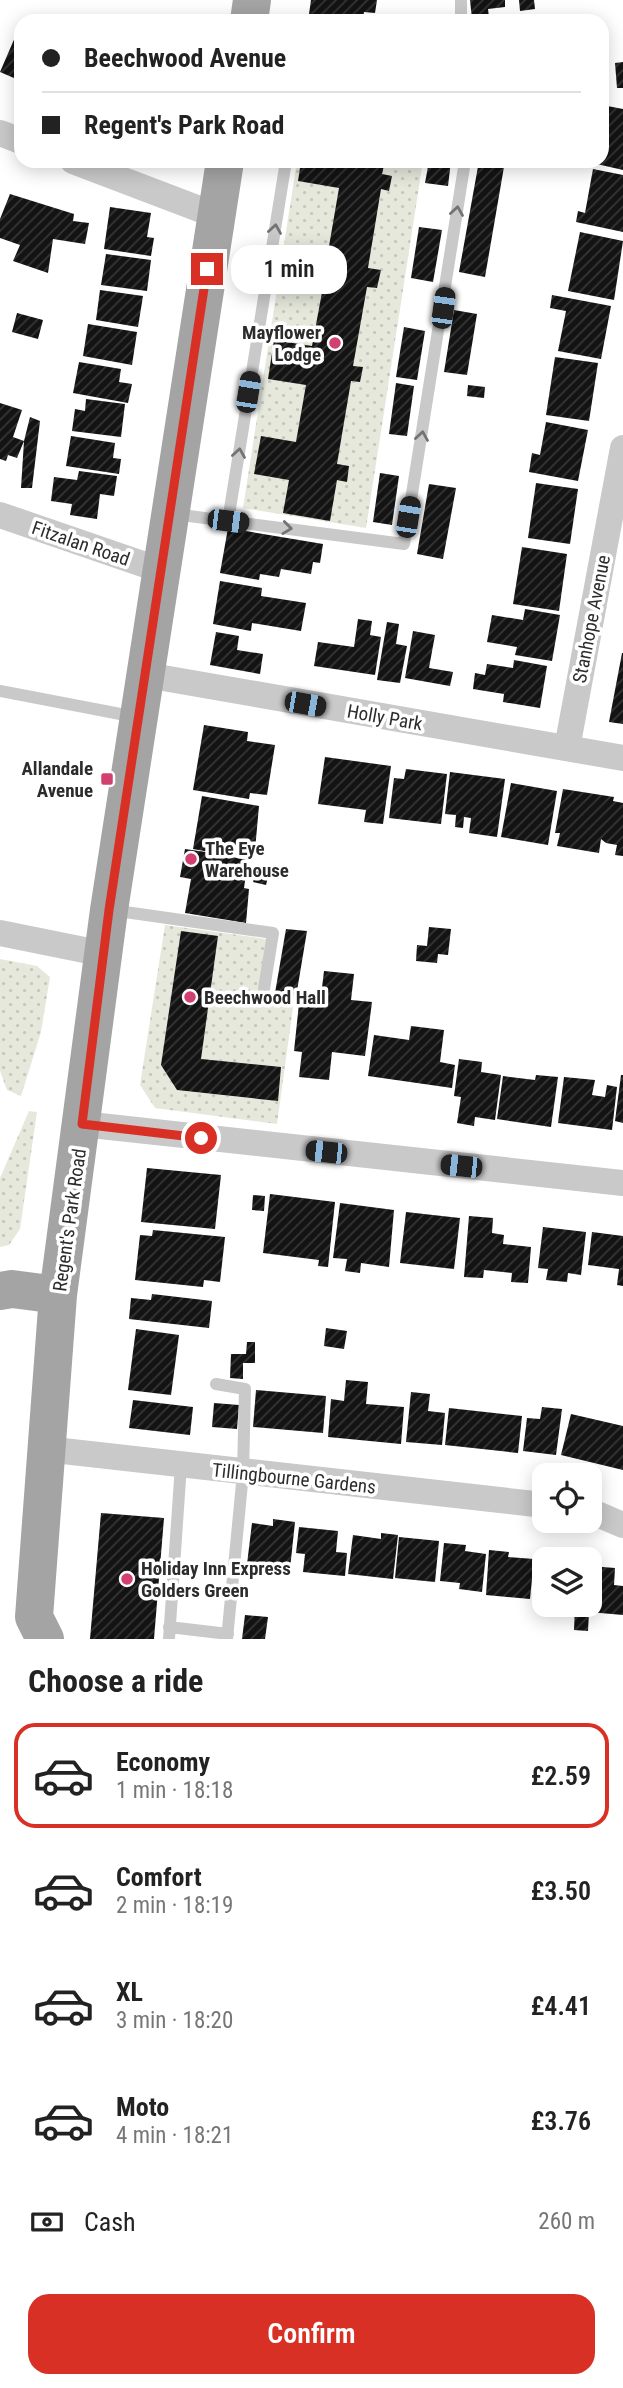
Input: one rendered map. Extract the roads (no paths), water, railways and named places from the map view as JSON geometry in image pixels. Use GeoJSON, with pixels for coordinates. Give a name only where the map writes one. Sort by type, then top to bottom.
{"type":"FeatureCollection","features":[{"type":"Feature","properties":{"kind":"main road","name":"Regent's Park Road"},"geometry":{"type":"LineString","coordinates":[[30,1632],[58,1295],[109,910],[224,168]]}},
{"type":"Feature","properties":{"kind":"main road"},"geometry":{"type":"LineString","coordinates":[[0,1291],[12,1289],[58,1295]]}},
{"type":"Feature","properties":{"kind":"street"},"geometry":{"type":"LineString","coordinates":[[91,168],[215,215]]}},
{"type":"Feature","properties":{"kind":"street","name":"Stanhope Avenue"},"geometry":{"type":"LineString","coordinates":[[567,748],[623,448]]}},
{"type":"Feature","properties":{"kind":"street","name":"Fitzalan Road"},"geometry":{"type":"LineString","coordinates":[[0,515],[163,570]]}},
{"type":"Feature","properties":{"kind":"street","name":"Holly Park"},"geometry":{"type":"LineString","coordinates":[[146,675],[623,758]]}},
{"type":"Feature","properties":{"kind":"street"},"geometry":{"type":"LineString","coordinates":[[0,933],[104,954]]}},
{"type":"Feature","properties":{"kind":"street"},"geometry":{"type":"LineString","coordinates":[[82,1124],[623,1183]]}},
{"type":"Feature","properties":{"kind":"street","name":"Tillingbourne Gardens"},"geometry":{"type":"LineString","coordinates":[[45,1450],[532,1504]]}},
{"type":"Feature","properties":{"kind":"street"},"geometry":{"type":"LineString","coordinates":[[602,1516],[623,1525]]}},
{"type":"Feature","properties":{"kind":"lane"},"geometry":{"type":"LineString","coordinates":[[228,521],[285,168]]}},
{"type":"Feature","properties":{"kind":"lane"},"geometry":{"type":"LineString","coordinates":[[170,513],[404,544],[464,168]]}},
{"type":"Feature","properties":{"kind":"lane"},"geometry":{"type":"LineString","coordinates":[[0,691],[140,717]]}},
{"type":"Feature","properties":{"kind":"lane"},"geometry":{"type":"LineString","coordinates":[[109,910],[273,933],[264,989]]}},
{"type":"Feature","properties":{"kind":"lane"},"geometry":{"type":"LineString","coordinates":[[181,1465],[169,1633],[227,1636],[243,1473],[245,1389],[216,1384]]}},
{"type":"Feature","properties":{"kind":"place","name":"Mayflower Lodge"},"geometry":{"type":"Point","coordinates":[335,343]}},
{"type":"Feature","properties":{"kind":"place","name":"Allandale Avenue"},"geometry":{"type":"Point","coordinates":[107,779]}},
{"type":"Feature","properties":{"kind":"place","name":"The Eye Warehouse"},"geometry":{"type":"Point","coordinates":[191,859]}},
{"type":"Feature","properties":{"kind":"place","name":"Beechwood Hall"},"geometry":{"type":"Point","coordinates":[190,997]}},
{"type":"Feature","properties":{"kind":"place","name":"Holiday Inn Express Golders Green"},"geometry":{"type":"Point","coordinates":[127,1579]}}]}
